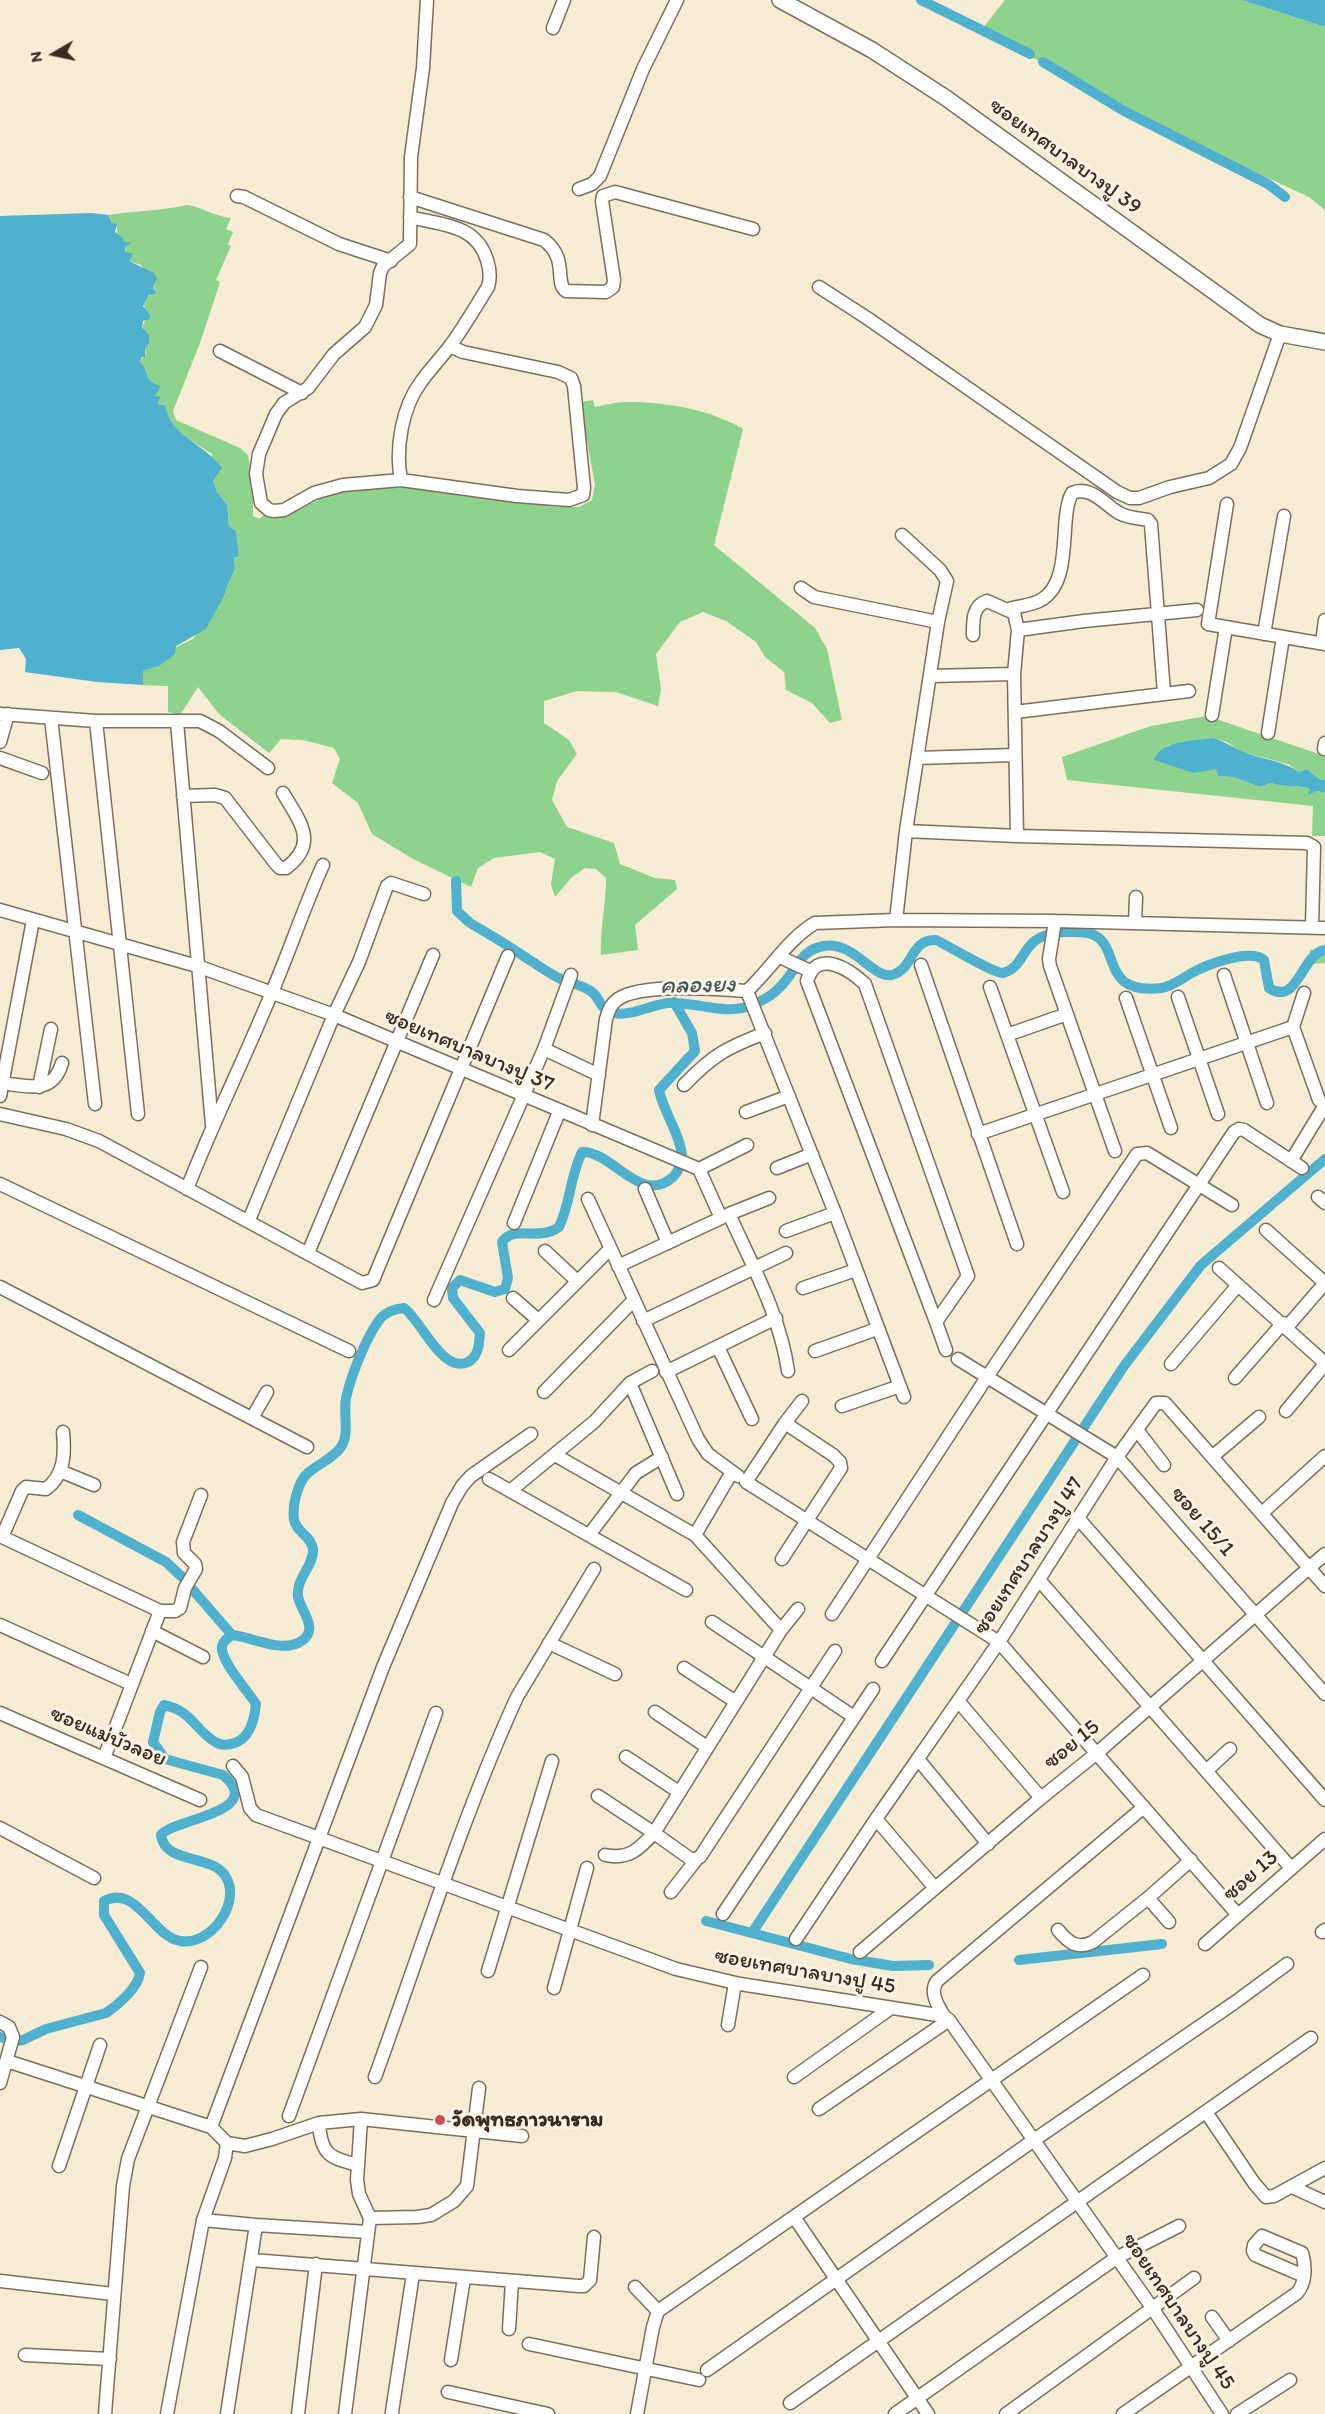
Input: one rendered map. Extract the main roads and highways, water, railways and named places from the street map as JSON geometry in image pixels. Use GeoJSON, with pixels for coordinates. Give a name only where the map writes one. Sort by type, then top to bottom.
{"type":"FeatureCollection","features":[{"type":"Feature","properties":{"kind":"water"},"geometry":{"type":"Polygon","coordinates":[[[1242,0],[1325,0],[1325,27],[1242,0]]]}},
{"type":"Feature","properties":{"kind":"water"},"geometry":{"type":"Polygon","coordinates":[[[92,213],[108,215],[112,223],[117,224],[115,232],[122,237],[124,242],[132,242],[125,247],[125,251],[133,254],[129,261],[154,273],[157,279],[153,286],[156,294],[149,295],[143,306],[150,315],[150,319],[143,321],[142,328],[149,335],[149,344],[145,349],[145,357],[142,357],[140,362],[149,379],[161,386],[155,396],[160,397],[157,404],[165,405],[168,416],[180,432],[215,459],[222,468],[213,481],[217,492],[227,505],[229,526],[236,531],[239,556],[234,558],[235,569],[224,596],[206,629],[176,646],[175,654],[159,666],[143,671],[143,685],[97,682],[25,672],[26,659],[19,648],[0,650],[0,216],[92,213]]]}},
{"type":"Feature","properties":{"kind":"water"},"geometry":{"type":"Polygon","coordinates":[[[1213,738],[1251,755],[1286,765],[1299,772],[1307,769],[1319,779],[1325,780],[1325,793],[1317,791],[1308,795],[1310,789],[1271,783],[1260,787],[1233,777],[1218,776],[1216,769],[1194,773],[1154,760],[1158,753],[1171,745],[1213,738]]]}},
{"type":"Feature","properties":{"kind":"waterway"},"geometry":{"type":"LineString","coordinates":[[921,0],[1030,54]]}},
{"type":"Feature","properties":{"kind":"waterway"},"geometry":{"type":"LineString","coordinates":[[1043,62],[1124,111],[1268,184],[1285,197]]}},
{"type":"Feature","properties":{"kind":"waterway","name":"คลองยง"},"geometry":{"type":"LineString","coordinates":[[456,881],[457,911],[470,923],[551,974],[588,989],[609,1012],[622,1014],[668,1003],[724,1009],[752,1005],[776,991],[808,952],[824,946],[845,949],[885,975],[892,975],[904,967],[922,944],[936,940],[1003,973],[1017,964],[1031,944],[1038,939],[1049,934],[1082,932],[1092,934],[1101,940],[1120,977],[1128,984],[1141,988],[1165,987],[1206,966],[1227,959],[1249,956],[1264,960],[1269,988],[1279,992],[1287,991],[1310,960],[1325,950]]}},
{"type":"Feature","properties":{"kind":"waterway"},"geometry":{"type":"LineString","coordinates":[[0,2037],[23,2040],[46,2029],[106,2013],[132,1990],[140,1973],[104,1915],[104,1901],[116,1898],[126,1899],[161,1930],[180,1941],[192,1941],[203,1937],[221,1920],[230,1896],[229,1885],[224,1874],[208,1864],[170,1851],[161,1835],[168,1829],[226,1806],[234,1798],[234,1788],[223,1775],[165,1759],[153,1742],[160,1712],[164,1705],[173,1708],[188,1717],[204,1734],[217,1743],[227,1745],[237,1742],[250,1729],[256,1704],[227,1663],[222,1650],[223,1643],[232,1635],[274,1645],[291,1645],[305,1638],[309,1632],[308,1620],[299,1601],[298,1590],[311,1561],[313,1549],[312,1544],[295,1524],[295,1501],[304,1477],[334,1454],[344,1442],[345,1404],[348,1389],[364,1346],[382,1316],[404,1308],[449,1360],[458,1364],[468,1362],[476,1353],[480,1333],[453,1298],[452,1288],[460,1280],[495,1292],[505,1289],[508,1278],[502,1242],[513,1234],[542,1233],[559,1227],[582,1152],[593,1154],[638,1182],[649,1185],[661,1184],[675,1175],[681,1162],[681,1148],[659,1090],[695,1051],[692,1033],[674,1002]]}},
{"type":"Feature","properties":{"kind":"waterway"},"geometry":{"type":"LineString","coordinates":[[752,1933],[1124,1366],[1201,1265],[1325,1159]]}},
{"type":"Feature","properties":{"kind":"waterway"},"geometry":{"type":"LineString","coordinates":[[78,1515],[166,1562],[182,1577]]}},
{"type":"Feature","properties":{"kind":"waterway"},"geometry":{"type":"LineString","coordinates":[[193,1590],[232,1635]]}},
{"type":"Feature","properties":{"kind":"waterway"},"geometry":{"type":"LineString","coordinates":[[706,1921],[851,1959],[893,1966],[929,1965]]}},
{"type":"Feature","properties":{"kind":"waterway"},"geometry":{"type":"LineString","coordinates":[[1019,1960],[1162,1944]]}},
{"type":"Feature","properties":{"kind":"place","name":"วัดพุทธภาวนาราม"},"geometry":{"type":"Point","coordinates":[440,2120]}}]}
